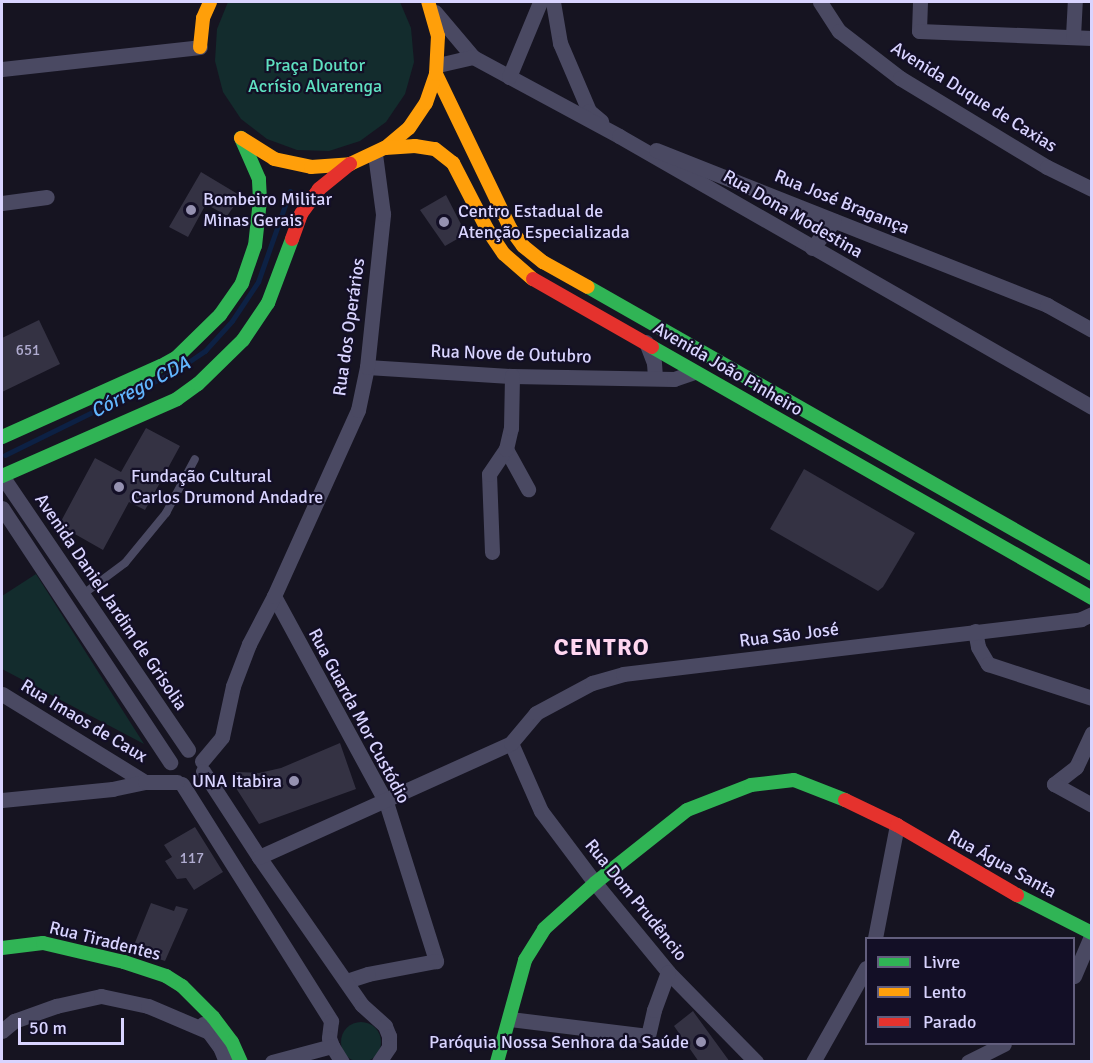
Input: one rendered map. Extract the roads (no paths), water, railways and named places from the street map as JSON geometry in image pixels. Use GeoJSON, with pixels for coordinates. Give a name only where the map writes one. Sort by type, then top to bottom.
{"type":"FeatureCollection","features":[{"type":"Feature","properties":{"kind":"main road"},"geometry":{"type":"LineString","coordinates":[[196,2],[203,18]]}},
{"type":"Feature","properties":{"kind":"main road"},"geometry":{"type":"LineString","coordinates":[[200,47],[203,18],[210,2]]}},
{"type":"Feature","properties":{"kind":"main road"},"geometry":{"type":"LineString","coordinates":[[2,476],[177,399],[198,384],[243,340],[268,303],[302,214],[319,189],[350,164],[380,151],[409,128],[426,103],[437,69],[438,36],[430,5]]}},
{"type":"Feature","properties":{"kind":"main road","name":"Avenida João Pinheiro"},"geometry":{"type":"LineString","coordinates":[[437,69],[451,110],[510,228],[523,246],[543,262],[1092,574]]}},
{"type":"Feature","properties":{"kind":"main road"},"geometry":{"type":"LineString","coordinates":[[2,437],[161,366],[177,357],[220,315],[242,283],[255,246],[260,200],[259,179],[241,138],[274,159],[311,167],[350,164]]}},
{"type":"Feature","properties":{"kind":"main road","name":"Avenida João Pinheiro"},"geometry":{"type":"LineString","coordinates":[[380,151],[415,146],[435,149],[453,163],[487,229],[504,254],[527,275],[1092,598]]}},
{"type":"Feature","properties":{"kind":"main road","name":"Rua Água Santa"},"geometry":{"type":"LineString","coordinates":[[496,1062],[525,960],[544,929],[594,883],[687,810],[751,785],[794,780],[897,825],[1009,891],[1092,933]]}},
{"type":"Feature","properties":{"kind":"main road","name":"Rua Tiradentes"},"geometry":{"type":"LineString","coordinates":[[2,948],[11,945],[43,943],[84,952],[166,976],[182,986],[213,1017],[232,1042],[241,1062]]}},
{"type":"Feature","properties":{"kind":"street"},"geometry":{"type":"LineString","coordinates":[[509,77],[540,2]]}},
{"type":"Feature","properties":{"kind":"street","name":"Rua José Bragança"},"geometry":{"type":"LineString","coordinates":[[553,2],[560,43],[588,111],[619,136],[688,161],[1047,305],[1092,330]]}},
{"type":"Feature","properties":{"kind":"street","name":"Avenida Duque de Caxias"},"geometry":{"type":"LineString","coordinates":[[820,2],[839,31],[900,78],[1047,167],[1092,189]]}},
{"type":"Feature","properties":{"kind":"street"},"geometry":{"type":"LineString","coordinates":[[920,2],[919,31],[1092,38]]}},
{"type":"Feature","properties":{"kind":"street"},"geometry":{"type":"LineString","coordinates":[[1073,36],[1075,2]]}},
{"type":"Feature","properties":{"kind":"street","name":"Rua Dona Modestina"},"geometry":{"type":"LineString","coordinates":[[430,5],[473,57],[619,136],[1092,407]]}},
{"type":"Feature","properties":{"kind":"street"},"geometry":{"type":"LineString","coordinates":[[2,69],[200,47]]}},
{"type":"Feature","properties":{"kind":"street"},"geometry":{"type":"LineString","coordinates":[[437,69],[473,57]]}},
{"type":"Feature","properties":{"kind":"street","name":"Rua dos Operários"},"geometry":{"type":"LineString","coordinates":[[202,766],[222,737],[233,686],[249,644],[274,596],[358,410],[367,367],[383,214],[380,151]]}},
{"type":"Feature","properties":{"kind":"street"},"geometry":{"type":"LineString","coordinates":[[2,203],[47,197]]}},
{"type":"Feature","properties":{"kind":"street"},"geometry":{"type":"LineString","coordinates":[[812,248],[834,221]]}},
{"type":"Feature","properties":{"kind":"street"},"geometry":{"type":"LineString","coordinates":[[646,342],[654,363],[655,378]]}},
{"type":"Feature","properties":{"kind":"street","name":"Rua Nove de Outubro"},"geometry":{"type":"LineString","coordinates":[[367,367],[512,376],[674,379],[694,372]]}},
{"type":"Feature","properties":{"kind":"street"},"geometry":{"type":"LineString","coordinates":[[492,552],[489,474],[506,449],[510,428],[512,376]]}},
{"type":"Feature","properties":{"kind":"street"},"geometry":{"type":"LineString","coordinates":[[506,449],[528,489]]}},
{"type":"Feature","properties":{"kind":"street","name":"Avenida Daniel Jardim de Grisolia"},"geometry":{"type":"LineString","coordinates":[[2,476],[188,750],[202,766],[258,857],[362,1005],[385,1026],[389,1036],[389,1047],[379,1062]]}},
{"type":"Feature","properties":{"kind":"street"},"geometry":{"type":"LineString","coordinates":[[2,507],[179,783],[221,844],[332,1021],[329,1038],[342,1062]]}},
{"type":"Feature","properties":{"kind":"street","name":"Rua Guarda Mor Custódio"},"geometry":{"type":"LineString","coordinates":[[274,596],[386,802],[436,961],[368,974],[346,981]]}},
{"type":"Feature","properties":{"kind":"street","name":"Rua São José"},"geometry":{"type":"LineString","coordinates":[[512,743],[536,713],[592,683],[623,674],[1081,619],[1092,614]]}},
{"type":"Feature","properties":{"kind":"street"},"geometry":{"type":"LineString","coordinates":[[975,631],[978,647],[988,664],[1092,698]]}},
{"type":"Feature","properties":{"kind":"street","name":"Rua Imaos de Caux"},"geometry":{"type":"LineString","coordinates":[[2,693],[145,782]]}},
{"type":"Feature","properties":{"kind":"street"},"geometry":{"type":"LineString","coordinates":[[1092,733],[1076,767],[1054,783],[1092,805]]}},
{"type":"Feature","properties":{"kind":"street"},"geometry":{"type":"LineString","coordinates":[[221,844],[258,857],[386,802],[512,743]]}},
{"type":"Feature","properties":{"kind":"street","name":"Rua Dom Prudêncio"},"geometry":{"type":"LineString","coordinates":[[512,743],[541,811],[594,883],[668,972],[756,1062]]}},
{"type":"Feature","properties":{"kind":"street"},"geometry":{"type":"LineString","coordinates":[[145,782],[169,765],[176,753],[188,750]]}},
{"type":"Feature","properties":{"kind":"street"},"geometry":{"type":"LineString","coordinates":[[112,789],[116,775],[113,762]]}},
{"type":"Feature","properties":{"kind":"street"},"geometry":{"type":"LineString","coordinates":[[2,800],[112,789],[145,782],[192,784],[202,766]]}},
{"type":"Feature","properties":{"kind":"street"},"geometry":{"type":"LineString","coordinates":[[875,937],[897,825]]}},
{"type":"Feature","properties":{"kind":"street"},"geometry":{"type":"LineString","coordinates":[[1075,974],[1092,933]]}},
{"type":"Feature","properties":{"kind":"street"},"geometry":{"type":"LineString","coordinates":[[813,1062],[865,971]]}},
{"type":"Feature","properties":{"kind":"street"},"geometry":{"type":"LineString","coordinates":[[510,1019],[648,1036],[654,1010],[668,972]]}},
{"type":"Feature","properties":{"kind":"street"},"geometry":{"type":"LineString","coordinates":[[182,986],[207,1031],[220,1047],[226,1062]]}},
{"type":"Feature","properties":{"kind":"street"},"geometry":{"type":"LineString","coordinates":[[2,1031],[15,1022],[56,1006],[101,996],[148,1006],[207,1031]]}},
{"type":"Feature","properties":{"kind":"street"},"geometry":{"type":"LineString","coordinates":[[968,1062],[1002,1045]]}},
{"type":"Feature","properties":{"kind":"street"},"geometry":{"type":"LineString","coordinates":[[272,1062],[332,1046]]}},
{"type":"Feature","properties":{"kind":"lane"},"geometry":{"type":"LineString","coordinates":[[82,595],[125,563],[166,513],[195,459]]}},
{"type":"Feature","properties":{"kind":"waterway","name":"Córrego CDA"},"geometry":{"type":"LineString","coordinates":[[187,363],[205,351],[232,321],[258,282],[290,191]]}},
{"type":"Feature","properties":{"kind":"waterway","name":"Córrego CDA"},"geometry":{"type":"LineString","coordinates":[[5,455],[172,373]]}},
{"type":"Feature","properties":{"kind":"place","name":"Bombeiro Militar Minas Gerais"},"geometry":{"type":"Point","coordinates":[191,210]}},
{"type":"Feature","properties":{"kind":"place","name":"Centro Estadual de Atenção Especializada"},"geometry":{"type":"Point","coordinates":[444,222]}},
{"type":"Feature","properties":{"kind":"place","name":"Fundação Cultural Carlos Drumond Andadre"},"geometry":{"type":"Point","coordinates":[119,487]}},
{"type":"Feature","properties":{"kind":"place","name":"UNA Itabira"},"geometry":{"type":"Point","coordinates":[294,781]}},
{"type":"Feature","properties":{"kind":"place","name":"Paróquia Nossa Senhora da Saúde"},"geometry":{"type":"Point","coordinates":[701,1042]}},
{"type":"Feature","properties":{"kind":"district","name":"CENTRO"},"geometry":{"type":"Point","coordinates":[602,648]}},
{"type":"Feature","properties":{"kind":"park label","name":"Praça Doutor Acrísio Alvarenga"},"geometry":{"type":"Point","coordinates":[315,76]}}]}
